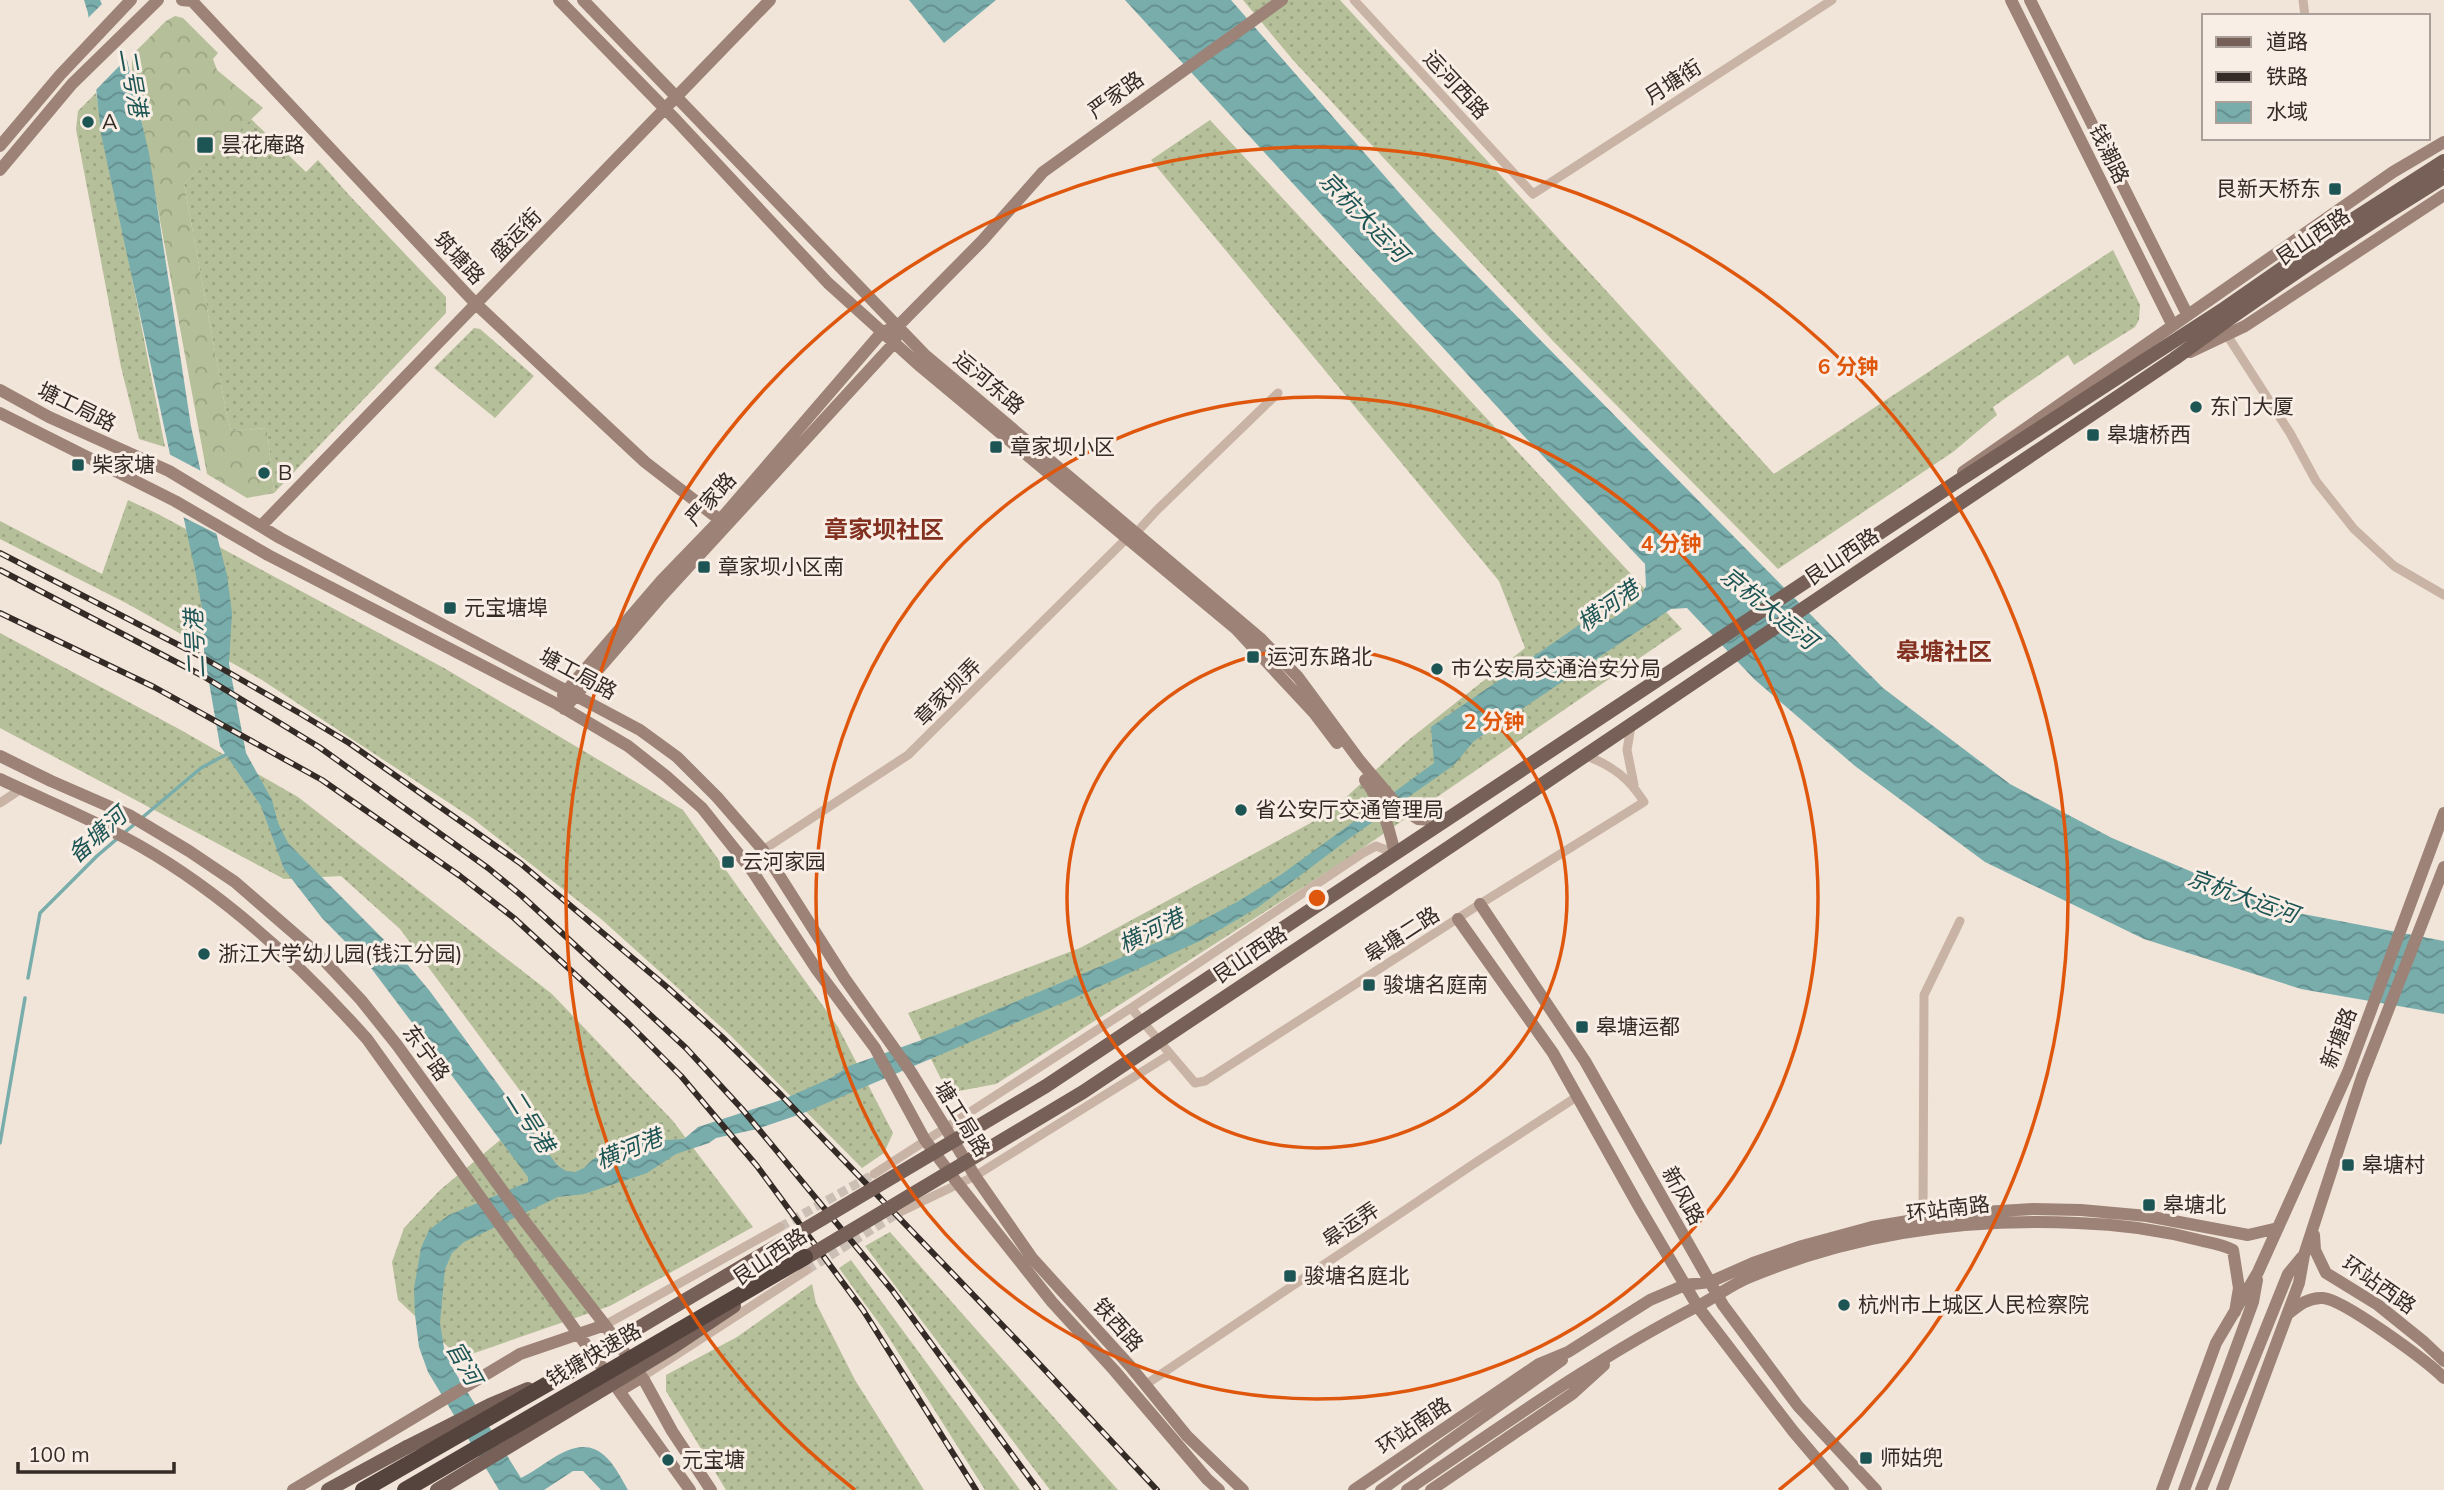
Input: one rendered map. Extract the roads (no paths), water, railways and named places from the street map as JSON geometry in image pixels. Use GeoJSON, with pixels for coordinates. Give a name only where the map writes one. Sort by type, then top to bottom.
{"type":"FeatureCollection","features":[{"type":"Feature","properties":{"kind":"highway","name":"钱塘快速路"},"geometry":{"type":"LineString","coordinates":[[405,1490],[806,1264]]}},
{"type":"Feature","properties":{"kind":"highway","name":"钱塘快速路"},"geometry":{"type":"LineString","coordinates":[[363,1490],[570,1371]]}},
{"type":"Feature","properties":{"kind":"main road"},"geometry":{"type":"LineString","coordinates":[[0,170],[72,84],[158,0]]}},
{"type":"Feature","properties":{"kind":"main road","name":"筑塘路"},"geometry":{"type":"LineString","coordinates":[[182,0],[192,0],[476,304],[645,462],[720,520]]}},
{"type":"Feature","properties":{"kind":"main road","name":"运河东路"},"geometry":{"type":"LineString","coordinates":[[559,0],[665,108],[828,283],[882,332],[1131,536]]}},
{"type":"Feature","properties":{"kind":"main road","name":"运河东路"},"geometry":{"type":"LineString","coordinates":[[583,0],[924,354],[1236,629],[1315,714],[1382,794],[1419,819],[1432,821],[1449,818]]}},
{"type":"Feature","properties":{"kind":"main road","name":"盛运街"},"geometry":{"type":"LineString","coordinates":[[261,526],[770,0]]}},
{"type":"Feature","properties":{"kind":"main road","name":"严家路"},"geometry":{"type":"LineString","coordinates":[[560,706],[662,580],[720,520],[882,332],[898,326],[982,241],[1043,172],[1282,0]]}},
{"type":"Feature","properties":{"kind":"main road","name":"钱潮路"},"geometry":{"type":"LineString","coordinates":[[2011,0],[2172,324]]}},
{"type":"Feature","properties":{"kind":"main road","name":"钱潮路"},"geometry":{"type":"LineString","coordinates":[[2030,0],[2187,314]]}},
{"type":"Feature","properties":{"kind":"main road"},"geometry":{"type":"LineString","coordinates":[[0,146],[128,3]]}},
{"type":"Feature","properties":{"kind":"main road","name":"艮山西路"},"geometry":{"type":"LineString","coordinates":[[1955,483],[1965,469],[2172,324],[2393,172],[2444,142]]}},
{"type":"Feature","properties":{"kind":"main road","name":"艮山西路"},"geometry":{"type":"LineString","coordinates":[[437,1490],[673,1348],[1083,1092],[1586,757],[1724,661],[2174,359],[2228,313],[2346,224],[2444,161]]}},
{"type":"Feature","properties":{"kind":"main road","name":"艮山西路"},"geometry":{"type":"LineString","coordinates":[[328,1490],[490,1405],[570,1371],[1046,1086],[1955,483],[2444,177]]}},
{"type":"Feature","properties":{"kind":"main road","name":"艮山西路"},"geometry":{"type":"LineString","coordinates":[[2174,359],[2245,326],[2444,195]]}},
{"type":"Feature","properties":{"kind":"main road","name":"严家路"},"geometry":{"type":"LineString","coordinates":[[572,692],[894,342],[898,326]]}},
{"type":"Feature","properties":{"kind":"main road","name":"塘工局路"},"geometry":{"type":"LineString","coordinates":[[0,390],[49,417],[169,471],[261,526],[640,730],[677,757],[717,797],[763,850],[845,979],[911,1072],[975,1176]]}},
{"type":"Feature","properties":{"kind":"main road","name":"塘工局路"},"geometry":{"type":"LineString","coordinates":[[0,413],[175,501],[271,557],[560,706],[628,746],[702,808],[753,872],[817,970],[875,1048],[925,1140],[959,1185]]}},
{"type":"Feature","properties":{"kind":"main road","name":"东宁路"},"geometry":{"type":"LineString","coordinates":[[0,756],[130,815],[159,833],[235,882],[318,954],[390,1036],[523,1219],[605,1325],[642,1377],[672,1431],[711,1490]]}},
{"type":"Feature","properties":{"kind":"main road","name":"东宁路"},"geometry":{"type":"LineString","coordinates":[[0,779],[142,847],[208,891],[268,939],[338,1006],[375,1049],[690,1490]]}},
{"type":"Feature","properties":{"kind":"main road","name":"运河东路"},"geometry":{"type":"LineString","coordinates":[[1382,794],[1395,853]]}},
{"type":"Feature","properties":{"kind":"main road","name":"新塘路"},"geometry":{"type":"LineString","coordinates":[[2162,1490],[2216,1343],[2258,1272],[2348,1072],[2444,813]]}},
{"type":"Feature","properties":{"kind":"main road","name":"新塘路"},"geometry":{"type":"LineString","coordinates":[[2222,1490],[2299,1283],[2304,1255],[2362,1077],[2444,867]]}},
{"type":"Feature","properties":{"kind":"main road","name":"新风路"},"geometry":{"type":"LineString","coordinates":[[1480,904],[1585,1060],[1716,1294],[1743,1334],[1798,1406],[1876,1490]]}},
{"type":"Feature","properties":{"kind":"main road","name":"新风路"},"geometry":{"type":"LineString","coordinates":[[1458,919],[1553,1054],[1698,1307],[1793,1431],[1843,1490]]}},
{"type":"Feature","properties":{"kind":"main road"},"geometry":{"type":"LineString","coordinates":[[1504,983],[1525,969]]}},
{"type":"Feature","properties":{"kind":"main road","name":"铁西路"},"geometry":{"type":"LineString","coordinates":[[975,1176],[1032,1258],[1187,1436],[1243,1490]]}},
{"type":"Feature","properties":{"kind":"main road","name":"铁西路"},"geometry":{"type":"LineString","coordinates":[[959,1185],[1052,1302],[1219,1490]]}},
{"type":"Feature","properties":{"kind":"main road","name":"环站南路"},"geometry":{"type":"LineString","coordinates":[[1354,1490],[1539,1364],[1568,1352],[1650,1300],[1685,1285],[1710,1282],[1753,1263],[1824,1239],[1923,1218],[1987,1211],[2059,1209],[2165,1219],[2248,1236],[2278,1228]]}},
{"type":"Feature","properties":{"kind":"main road","name":"环站南路"},"geometry":{"type":"LineString","coordinates":[[1407,1490],[1587,1369],[1698,1307],[1716,1294],[1785,1264],[1857,1243],[1947,1226],[2033,1221],[2145,1228],[2230,1248],[2235,1257],[2239,1288],[2235,1312]]}},
{"type":"Feature","properties":{"kind":"main road","name":"环站西路"},"geometry":{"type":"LineString","coordinates":[[2313,1228],[2315,1250],[2326,1273],[2378,1305],[2444,1361]]}},
{"type":"Feature","properties":{"kind":"main road","name":"新塘路"},"geometry":{"type":"LineString","coordinates":[[2201,1490],[2288,1274],[2304,1255]]}},
{"type":"Feature","properties":{"kind":"main road","name":"新塘路"},"geometry":{"type":"LineString","coordinates":[[2184,1490],[2253,1302],[2258,1272]]}},
{"type":"Feature","properties":{"kind":"main road","name":"环站西路"},"geometry":{"type":"LineString","coordinates":[[2288,1313],[2309,1300],[2334,1300],[2396,1339],[2444,1378]]}},
{"type":"Feature","properties":{"kind":"main road","name":"艮山西路"},"geometry":{"type":"LineString","coordinates":[[293,1490],[520,1354],[605,1325]]}},
{"type":"Feature","properties":{"kind":"main road","name":"环站南路"},"geometry":{"type":"LineString","coordinates":[[1381,1490],[1604,1328]]}},
{"type":"Feature","properties":{"kind":"main road","name":"环站南路"},"geometry":{"type":"LineString","coordinates":[[1431,1490],[1572,1394],[1625,1347]]}},
{"type":"Feature","properties":{"kind":"main road"},"geometry":{"type":"LineString","coordinates":[[619,1391],[642,1377]]}},
{"type":"Feature","properties":{"kind":"street","name":"运河西路"},"geometry":{"type":"LineString","coordinates":[[1354,0],[1533,194]]}},
{"type":"Feature","properties":{"kind":"street","name":"月塘街"},"geometry":{"type":"LineString","coordinates":[[1533,194],[1832,0]]}},
{"type":"Feature","properties":{"kind":"street"},"geometry":{"type":"LineString","coordinates":[[2227,335],[2290,433],[2316,481],[2354,529],[2394,566],[2444,594]]}},
{"type":"Feature","properties":{"kind":"street","name":"章家坝弄"},"geometry":{"type":"LineString","coordinates":[[763,850],[908,755],[1278,393]]}},
{"type":"Feature","properties":{"kind":"street"},"geometry":{"type":"LineString","coordinates":[[1631,726],[1627,750],[1635,787]]}},
{"type":"Feature","properties":{"kind":"street"},"geometry":{"type":"LineString","coordinates":[[1586,757],[1605,763],[1635,787]]}},
{"type":"Feature","properties":{"kind":"street","name":"皋塘二路"},"geometry":{"type":"LineString","coordinates":[[1169,1055],[1195,1083],[1205,1081],[1644,802],[1635,787]]}},
{"type":"Feature","properties":{"kind":"street"},"geometry":{"type":"LineString","coordinates":[[0,803],[21,789]]}},
{"type":"Feature","properties":{"kind":"street","name":"艮山西路"},"geometry":{"type":"LineString","coordinates":[[874,1174],[1363,853],[1376,846],[1395,853]]}},
{"type":"Feature","properties":{"kind":"street"},"geometry":{"type":"LineString","coordinates":[[1923,1218],[1924,995],[1960,920]]}},
{"type":"Feature","properties":{"kind":"street"},"geometry":{"type":"LineString","coordinates":[[900,1212],[975,1176],[1169,1055],[1131,1007]]}},
{"type":"Feature","properties":{"kind":"street","name":"皋运弄"},"geometry":{"type":"LineString","coordinates":[[1145,1385],[1578,1096]]}},
{"type":"Feature","properties":{"kind":"street","name":"艮山西路"},"geometry":{"type":"LineString","coordinates":[[605,1325],[780,1227]]}},
{"type":"Feature","properties":{"kind":"street","name":"艮山西路"},"geometry":{"type":"LineString","coordinates":[[642,1377],[806,1264]]}},
{"type":"Feature","properties":{"kind":"water"},"geometry":{"type":"Polygon","coordinates":[[[84,0],[100,0],[127,60],[149,153],[191,426],[227,575],[232,613],[229,664],[246,753],[272,800],[278,823],[288,843],[401,957],[429,990],[557,1165],[566,1171],[575,1172],[593,1159],[635,1142],[684,1139],[698,1127],[784,1099],[833,1077],[849,1066],[941,1033],[1168,938],[1237,902],[1282,874],[1434,763],[1431,727],[1588,619],[1612,619],[1637,602],[1646,586],[1645,564],[1522,434],[1125,0],[1231,0],[1430,228],[1883,688],[2010,784],[2112,838],[2282,910],[2444,941],[2444,1014],[2301,989],[2144,939],[1985,862],[1855,766],[1754,679],[1687,608],[1671,609],[1474,741],[1454,765],[1257,908],[1202,940],[1074,998],[801,1114],[757,1129],[716,1138],[676,1154],[647,1173],[584,1194],[558,1197],[464,1242],[452,1253],[445,1269],[440,1323],[444,1348],[453,1369],[521,1478],[564,1452],[586,1447],[607,1458],[628,1490],[601,1490],[583,1471],[573,1471],[544,1490],[499,1490],[428,1372],[419,1347],[414,1288],[421,1248],[429,1230],[449,1215],[528,1182],[528,1177],[371,968],[322,918],[284,869],[261,806],[220,746],[204,653],[204,619],[196,575],[101,134],[88,13],[84,0]]]}},
{"type":"Feature","properties":{"kind":"water"},"geometry":{"type":"Polygon","coordinates":[[[909,0],[996,0],[944,43],[909,0]]]}},
{"type":"Feature","properties":{"kind":"waterway","name":"备塘河"},"geometry":{"type":"LineString","coordinates":[[124,833],[201,768],[229,753]]}},
{"type":"Feature","properties":{"kind":"waterway","name":"备塘河"},"geometry":{"type":"LineString","coordinates":[[28,978],[40,913],[118,838]]}},
{"type":"Feature","properties":{"kind":"waterway","name":"备塘河"},"geometry":{"type":"LineString","coordinates":[[0,1143],[25,998]]}},
{"type":"Feature","properties":{"kind":"tunnel"},"geometry":{"type":"LineString","coordinates":[[780,1227],[874,1174]]}},
{"type":"Feature","properties":{"kind":"tunnel"},"geometry":{"type":"LineString","coordinates":[[807,1270],[900,1212]]}},
{"type":"Feature","properties":{"kind":"railway"},"geometry":{"type":"LineString","coordinates":[[0,553],[200,656],[301,714],[349,743],[520,863],[668,988],[781,1095],[1157,1490]]}},
{"type":"Feature","properties":{"kind":"railway"},"geometry":{"type":"LineString","coordinates":[[0,570],[203,676],[319,747],[488,868],[522,896],[686,1048],[742,1109],[892,1290],[1038,1490]]}},
{"type":"Feature","properties":{"kind":"railway"},"geometry":{"type":"LineString","coordinates":[[0,613],[154,687],[322,780],[460,876],[514,918],[681,1076],[757,1166],[863,1310],[976,1490]]}},
{"type":"Feature","properties":{"kind":"place","name":"A"},"geometry":{"type":"Point","coordinates":[88,122]}},
{"type":"Feature","properties":{"kind":"place","name":"昙花庵路"},"geometry":{"type":"Point","coordinates":[205,145]}},
{"type":"Feature","properties":{"kind":"place","name":"艮新天桥东"},"geometry":{"type":"Point","coordinates":[2335,189]}},
{"type":"Feature","properties":{"kind":"place","name":"东门大厦"},"geometry":{"type":"Point","coordinates":[2196,407]}},
{"type":"Feature","properties":{"kind":"place","name":"皋塘桥西"},"geometry":{"type":"Point","coordinates":[2093,435]}},
{"type":"Feature","properties":{"kind":"place","name":"章家坝小区"},"geometry":{"type":"Point","coordinates":[996,447]}},
{"type":"Feature","properties":{"kind":"place","name":"柴家塘"},"geometry":{"type":"Point","coordinates":[78,465]}},
{"type":"Feature","properties":{"kind":"place","name":"B"},"geometry":{"type":"Point","coordinates":[264,473]}},
{"type":"Feature","properties":{"kind":"place","name":"章家坝小区南"},"geometry":{"type":"Point","coordinates":[704,567]}},
{"type":"Feature","properties":{"kind":"place","name":"元宝塘埠"},"geometry":{"type":"Point","coordinates":[450,608]}},
{"type":"Feature","properties":{"kind":"place","name":"运河东路北"},"geometry":{"type":"Point","coordinates":[1253,657]}},
{"type":"Feature","properties":{"kind":"place","name":"市公安局交通治安分局"},"geometry":{"type":"Point","coordinates":[1437,669]}},
{"type":"Feature","properties":{"kind":"place","name":"省公安厅交通管理局"},"geometry":{"type":"Point","coordinates":[1241,810]}},
{"type":"Feature","properties":{"kind":"place","name":"云河家园"},"geometry":{"type":"Point","coordinates":[728,862]}},
{"type":"Feature","properties":{"kind":"place","name":"浙江大学幼儿园(钱江分园)"},"geometry":{"type":"Point","coordinates":[204,954]}},
{"type":"Feature","properties":{"kind":"place","name":"骏塘名庭南"},"geometry":{"type":"Point","coordinates":[1369,985]}},
{"type":"Feature","properties":{"kind":"place","name":"皋塘运都"},"geometry":{"type":"Point","coordinates":[1582,1027]}},
{"type":"Feature","properties":{"kind":"place","name":"皋塘村"},"geometry":{"type":"Point","coordinates":[2348,1165]}},
{"type":"Feature","properties":{"kind":"place","name":"皋塘北"},"geometry":{"type":"Point","coordinates":[2149,1205]}},
{"type":"Feature","properties":{"kind":"place","name":"骏塘名庭北"},"geometry":{"type":"Point","coordinates":[1290,1276]}},
{"type":"Feature","properties":{"kind":"place","name":"杭州市上城区人民检察院"},"geometry":{"type":"Point","coordinates":[1844,1305]}},
{"type":"Feature","properties":{"kind":"place","name":"师姑兜"},"geometry":{"type":"Point","coordinates":[1866,1458]}},
{"type":"Feature","properties":{"kind":"place","name":"元宝塘"},"geometry":{"type":"Point","coordinates":[668,1460]}},
{"type":"Feature","properties":{"kind":"district","name":"章家坝社区"},"geometry":{"type":"Point","coordinates":[884,530]}},
{"type":"Feature","properties":{"kind":"district","name":"皋塘社区"},"geometry":{"type":"Point","coordinates":[1944,652]}},
{"type":"Feature","properties":{"kind":"water label","name":"二号港"},"geometry":{"type":"Point","coordinates":[133,82]}},
{"type":"Feature","properties":{"kind":"water label","name":"京杭大运河"},"geometry":{"type":"Point","coordinates":[1364,217]}},
{"type":"Feature","properties":{"kind":"water label","name":"横河港"},"geometry":{"type":"Point","coordinates":[1608,606]}},
{"type":"Feature","properties":{"kind":"water label","name":"京杭大运河"},"geometry":{"type":"Point","coordinates":[1769,608]}},
{"type":"Feature","properties":{"kind":"water label","name":"二号港"},"geometry":{"type":"Point","coordinates":[195,644]}},
{"type":"Feature","properties":{"kind":"water label","name":"京杭大运河"},"geometry":{"type":"Point","coordinates":[2243,896]}},
{"type":"Feature","properties":{"kind":"water label","name":"横河港"},"geometry":{"type":"Point","coordinates":[1151,931]}},
{"type":"Feature","properties":{"kind":"water label","name":"二号港"},"geometry":{"type":"Point","coordinates":[530,1121]}},
{"type":"Feature","properties":{"kind":"water label","name":"横河港"},"geometry":{"type":"Point","coordinates":[629,1149]}},
{"type":"Feature","properties":{"kind":"water label","name":"官河"},"geometry":{"type":"Point","coordinates":[464,1363]}}]}
